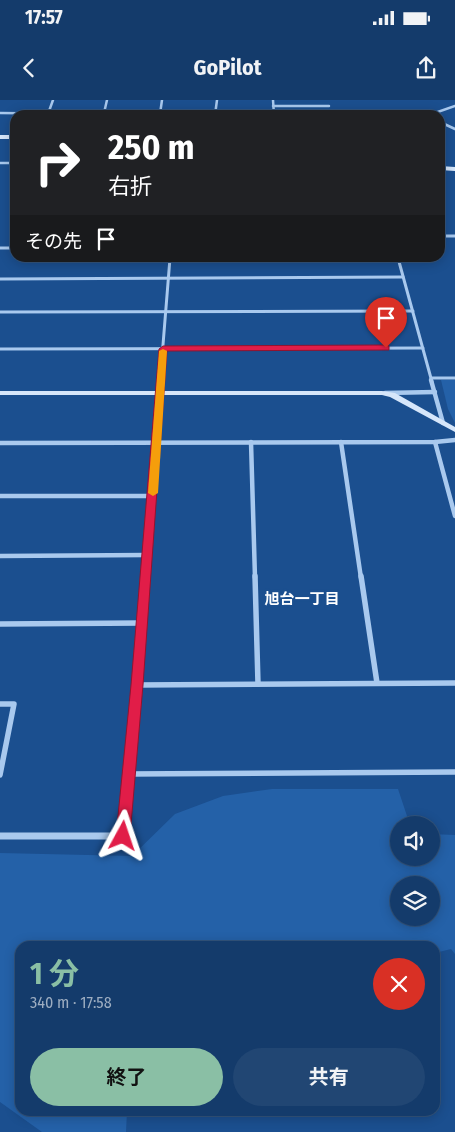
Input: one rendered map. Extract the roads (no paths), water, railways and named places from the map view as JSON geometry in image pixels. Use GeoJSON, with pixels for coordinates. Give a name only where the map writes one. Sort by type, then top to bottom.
{"type":"FeatureCollection","features":[{"type":"Feature","properties":{"kind":"street"},"geometry":{"type":"LineString","coordinates":[[273,100],[273,110]]}},
{"type":"Feature","properties":{"kind":"street"},"geometry":{"type":"LineString","coordinates":[[273,106],[329,106]]}},
{"type":"Feature","properties":{"kind":"street"},"geometry":{"type":"LineString","coordinates":[[0,836],[123,836],[137,685],[170,262]]}},
{"type":"Feature","properties":{"kind":"street"},"geometry":{"type":"LineString","coordinates":[[399,262],[443,423]]}},
{"type":"Feature","properties":{"kind":"street"},"geometry":{"type":"LineString","coordinates":[[0,278],[403,278]]}},
{"type":"Feature","properties":{"kind":"street"},"geometry":{"type":"LineString","coordinates":[[0,312],[413,311]]}},
{"type":"Feature","properties":{"kind":"street"},"geometry":{"type":"LineString","coordinates":[[0,349],[423,348]]}},
{"type":"Feature","properties":{"kind":"street"},"geometry":{"type":"LineString","coordinates":[[432,378],[455,378]]}},
{"type":"Feature","properties":{"kind":"street"},"geometry":{"type":"LineString","coordinates":[[0,393],[435,392]]}},
{"type":"Feature","properties":{"kind":"street"},"geometry":{"type":"LineString","coordinates":[[382,393],[392,395],[455,430]]}},
{"type":"Feature","properties":{"kind":"street"},"geometry":{"type":"LineString","coordinates":[[0,443],[435,442],[455,440]]}},
{"type":"Feature","properties":{"kind":"street"},"geometry":{"type":"LineString","coordinates":[[251,442],[258,684]]}},
{"type":"Feature","properties":{"kind":"street"},"geometry":{"type":"LineString","coordinates":[[341,442],[377,683]]}},
{"type":"Feature","properties":{"kind":"street"},"geometry":{"type":"LineString","coordinates":[[435,442],[455,516]]}},
{"type":"Feature","properties":{"kind":"street"},"geometry":{"type":"LineString","coordinates":[[0,496],[152,496]]}},
{"type":"Feature","properties":{"kind":"street"},"geometry":{"type":"LineString","coordinates":[[0,556],[147,555]]}},
{"type":"Feature","properties":{"kind":"street"},"geometry":{"type":"LineString","coordinates":[[0,624],[142,623]]}},
{"type":"Feature","properties":{"kind":"street"},"geometry":{"type":"LineString","coordinates":[[137,685],[455,683]]}},
{"type":"Feature","properties":{"kind":"street"},"geometry":{"type":"LineString","coordinates":[[0,704],[14,704],[0,775]]}},
{"type":"Feature","properties":{"kind":"street"},"geometry":{"type":"LineString","coordinates":[[128,774],[455,772]]}},
{"type":"Feature","properties":{"kind":"district","name":"旭台一丁目"},"geometry":{"type":"Point","coordinates":[302,599]}}]}
